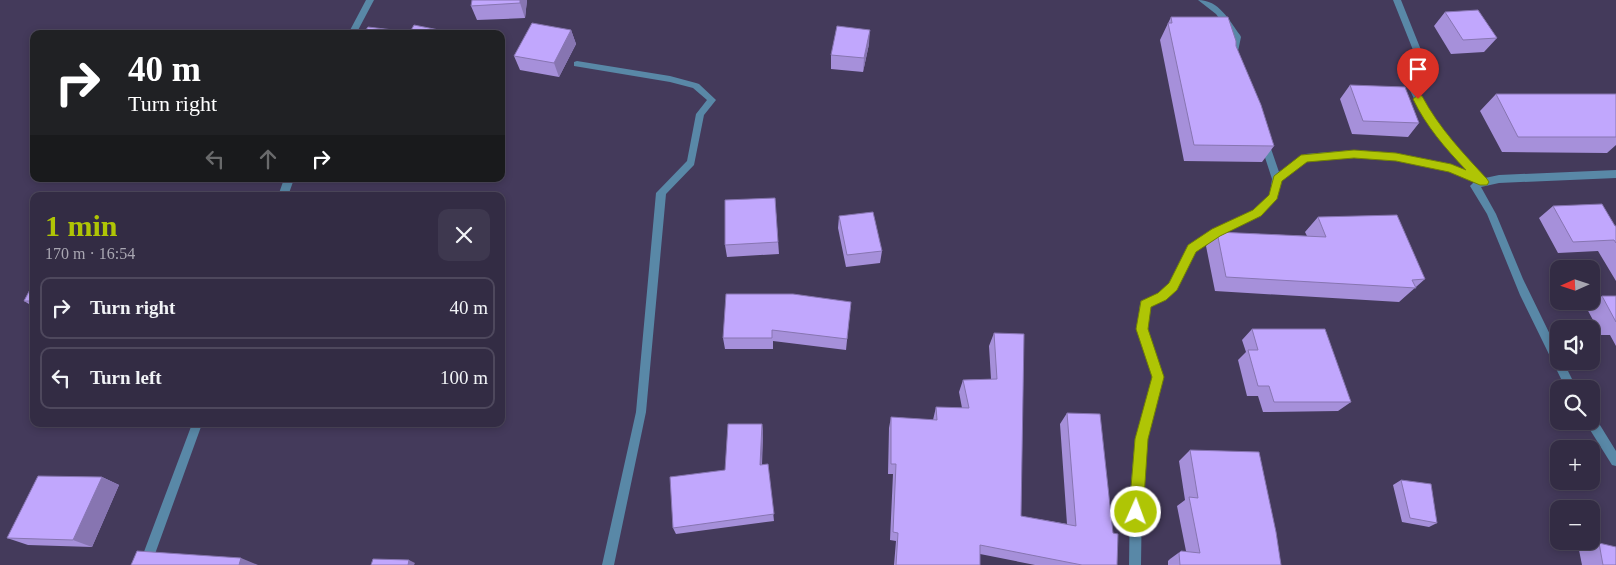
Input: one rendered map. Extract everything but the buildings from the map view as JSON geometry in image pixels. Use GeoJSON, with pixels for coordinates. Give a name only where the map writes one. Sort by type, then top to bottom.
{"type":"FeatureCollection","features":[{"type":"Feature","properties":{"kind":"street"},"geometry":{"type":"LineString","coordinates":[[354,30],[370,0]]}},
{"type":"Feature","properties":{"kind":"street"},"geometry":{"type":"LineString","coordinates":[[1202,0],[1219,12],[1237,37],[1232,62]]}},
{"type":"Feature","properties":{"kind":"street"},"geometry":{"type":"LineString","coordinates":[[1397,0],[1419,55],[1406,74],[1424,111],[1448,144],[1483,182]]}},
{"type":"Feature","properties":{"kind":"street"},"geometry":{"type":"LineString","coordinates":[[577,64],[670,79],[696,86],[712,100],[700,114],[691,162],[661,193],[641,412],[608,565]]}},
{"type":"Feature","properties":{"kind":"street"},"geometry":{"type":"LineString","coordinates":[[1135,565],[1136,495],[1141,439],[1158,377],[1142,329],[1145,304],[1162,297],[1173,286],[1192,248],[1216,233],[1257,213],[1274,196],[1277,179],[1261,129]]}},
{"type":"Feature","properties":{"kind":"street"},"geometry":{"type":"LineString","coordinates":[[1277,179],[1305,158],[1354,154],[1396,157],[1451,168],[1483,182]]}},
{"type":"Feature","properties":{"kind":"street"},"geometry":{"type":"LineString","coordinates":[[1567,380],[1543,335],[1484,197],[1475,186],[1483,182],[1499,179],[1616,174]]}},
{"type":"Feature","properties":{"kind":"street"},"geometry":{"type":"LineString","coordinates":[[144,565],[197,427]]}},
{"type":"Feature","properties":{"kind":"street"},"geometry":{"type":"LineString","coordinates":[[1597,430],[1616,461]]}},
{"type":"Feature","properties":{"kind":"route"},"geometry":{"type":"LineString","coordinates":[[1136,512],[1141,439],[1158,377],[1142,329],[1145,304],[1162,297],[1173,286],[1192,248],[1216,233],[1257,213],[1274,196],[1277,179],[1305,158],[1354,154],[1396,157],[1451,168],[1483,182],[1448,144],[1424,111],[1418,99]]}}]}
